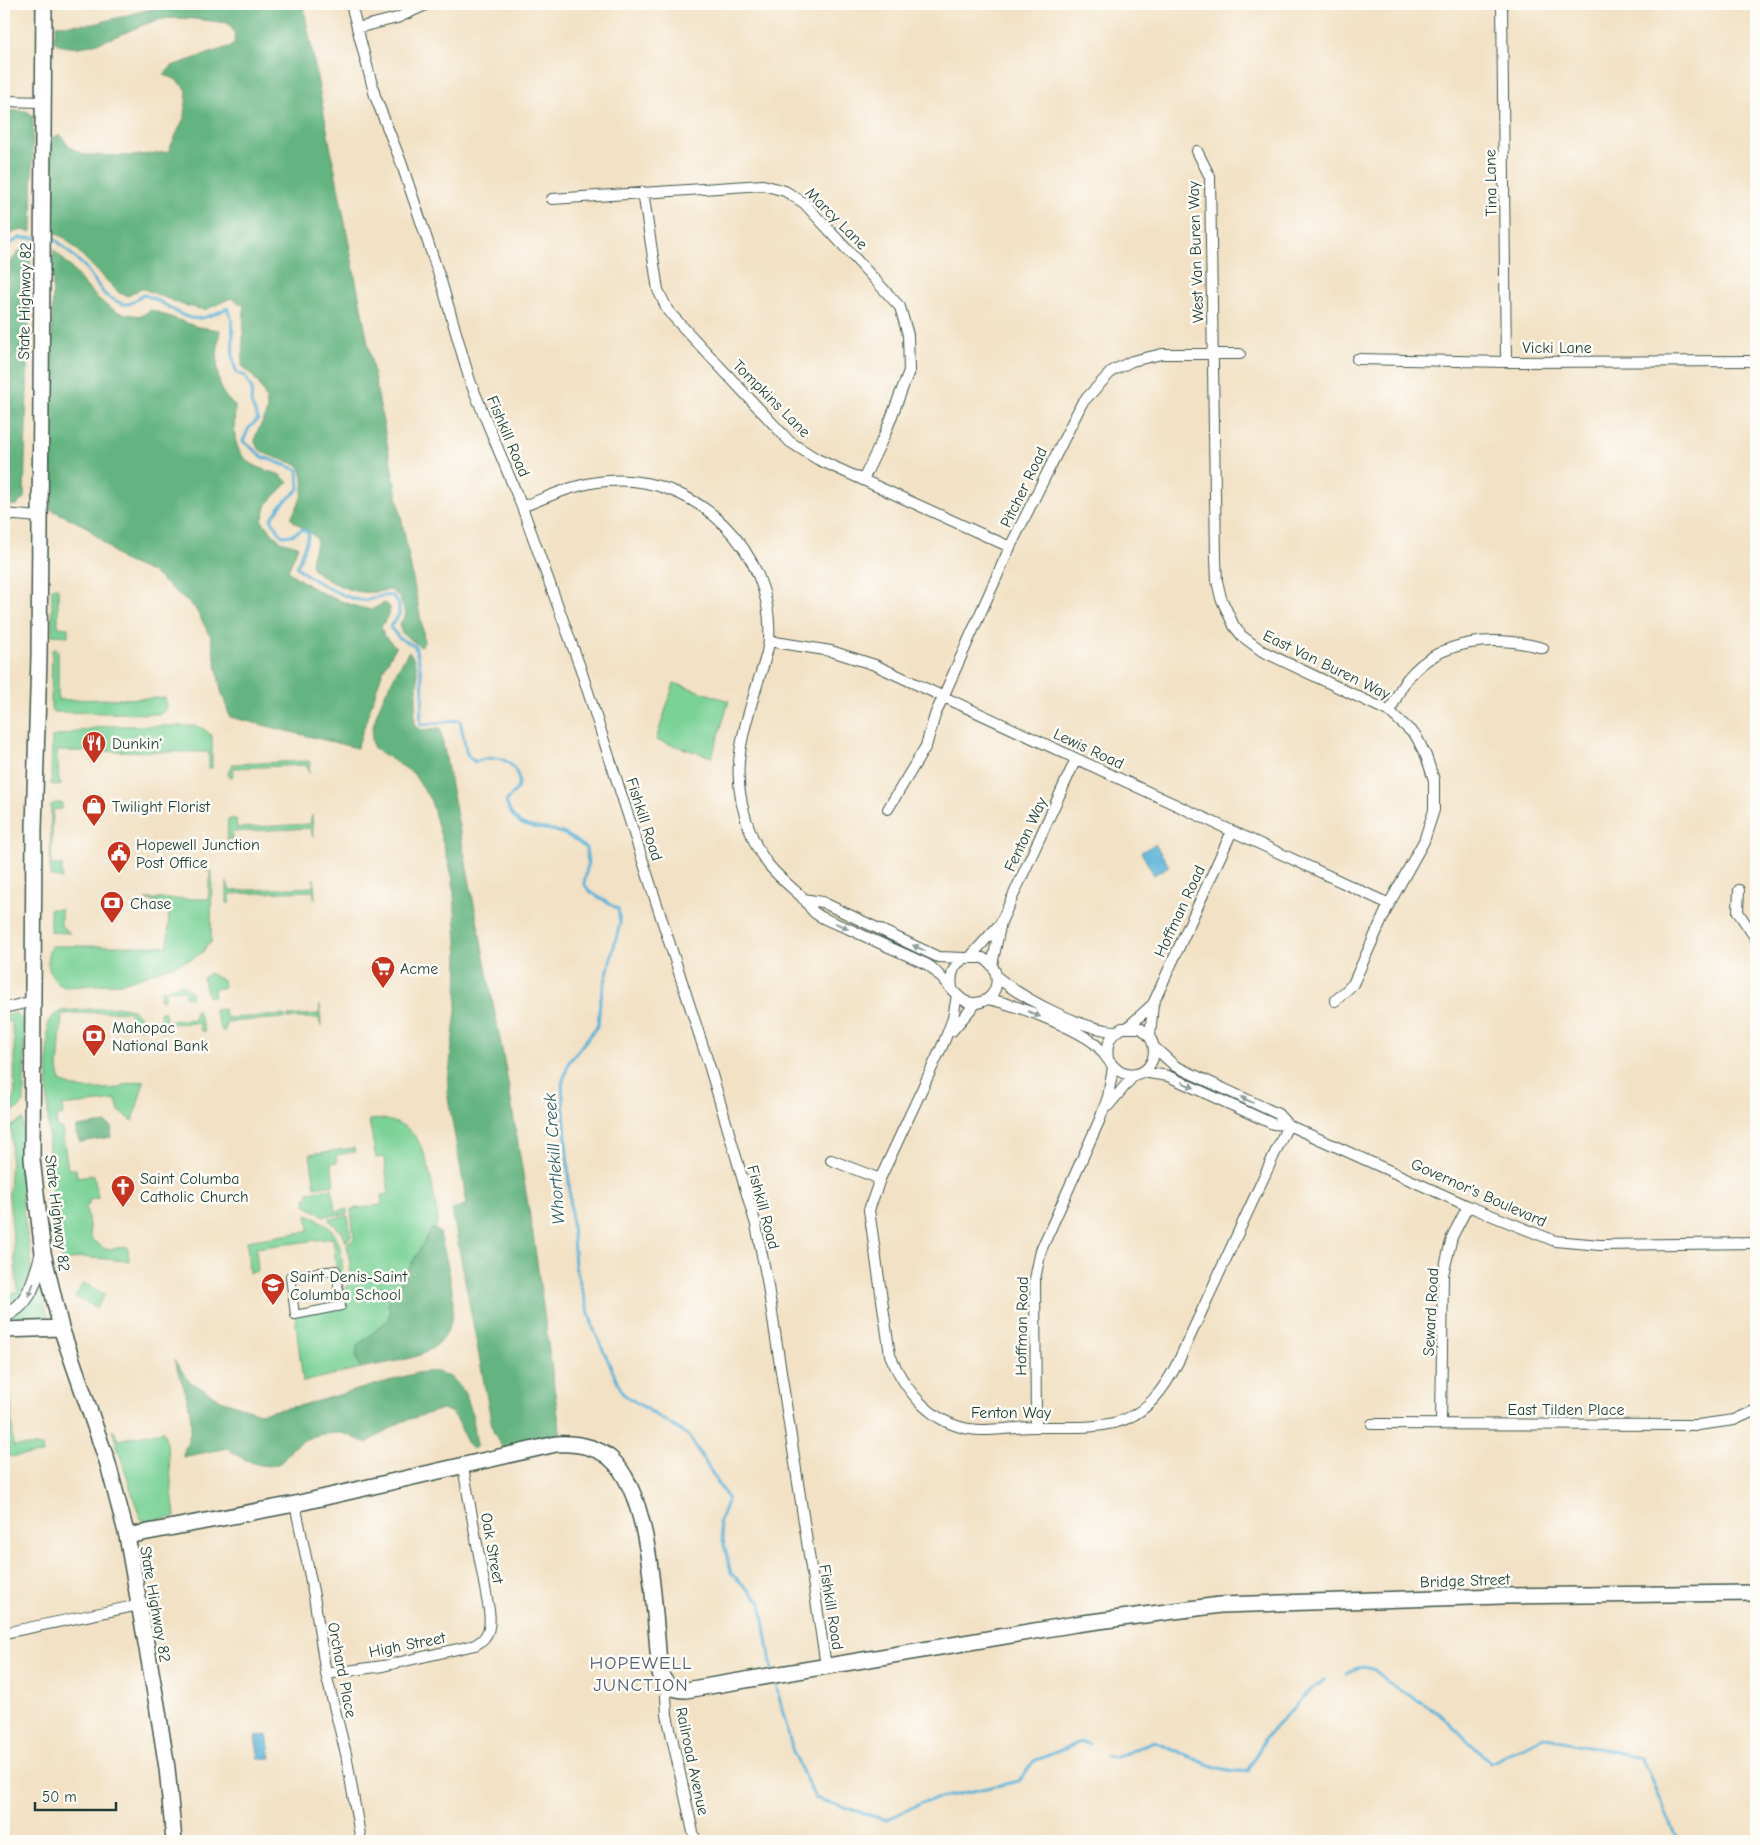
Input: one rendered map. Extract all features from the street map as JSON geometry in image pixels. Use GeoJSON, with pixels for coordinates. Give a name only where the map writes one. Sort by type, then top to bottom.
{"type":"FeatureCollection","features":[{"type":"Feature","properties":{"kind":"main road","name":"State Highway 82"},"geometry":{"type":"LineString","coordinates":[[44,4],[43,250],[38,709],[34,828],[32,1159],[43,1253],[61,1328],[108,1464],[127,1536],[167,1768],[174,1841]]}},
{"type":"Feature","properties":{"kind":"main road"},"geometry":{"type":"LineString","coordinates":[[4,1330],[61,1328]]}},
{"type":"Feature","properties":{"kind":"main road"},"geometry":{"type":"LineString","coordinates":[[127,1536],[294,1504],[566,1443],[597,1449],[611,1459],[631,1490],[641,1518],[647,1552],[660,1673],[663,1681],[670,1686]]}},
{"type":"Feature","properties":{"kind":"main road","name":"Bridge Street"},"geometry":{"type":"LineString","coordinates":[[670,1686],[676,1690],[686,1690],[1076,1624],[1220,1605],[1501,1596],[1756,1593]]}},
{"type":"Feature","properties":{"kind":"street","name":"Fishkill Road"},"geometry":{"type":"LineString","coordinates":[[351,4],[375,96],[401,162],[441,281],[470,381],[522,507],[580,667],[710,1068],[756,1225],[767,1280],[826,1666]]}},
{"type":"Feature","properties":{"kind":"street"},"geometry":{"type":"LineString","coordinates":[[357,28],[397,18],[428,4]]}},
{"type":"Feature","properties":{"kind":"street","name":"Tina Lane"},"geometry":{"type":"LineString","coordinates":[[1502,4],[1506,362]]}},
{"type":"Feature","properties":{"kind":"street"},"geometry":{"type":"LineString","coordinates":[[4,101],[43,102]]}},
{"type":"Feature","properties":{"kind":"street","name":"West Van Buren Way"},"geometry":{"type":"LineString","coordinates":[[1197,151],[1210,177],[1213,354]]}},
{"type":"Feature","properties":{"kind":"street","name":"Marcy Lane"},"geometry":{"type":"LineString","coordinates":[[552,199],[763,185],[785,191],[804,203],[900,307],[908,335],[909,371],[885,434],[863,480]]}},
{"type":"Feature","properties":{"kind":"street","name":"Tompkins Lane"},"geometry":{"type":"LineString","coordinates":[[642,192],[658,290],[668,311],[790,442],[816,459],[1010,547]]}},
{"type":"Feature","properties":{"kind":"street","name":"Pitcher Road"},"geometry":{"type":"LineString","coordinates":[[888,809],[926,746],[944,696],[1010,547],[1082,404],[1112,371],[1132,361],[1162,354],[1240,354]]}},
{"type":"Feature","properties":{"kind":"street","name":"East Van Buren Way"},"geometry":{"type":"LineString","coordinates":[[1213,354],[1217,581],[1227,613],[1242,636],[1262,651],[1390,712],[1416,736],[1434,780],[1435,796],[1430,826],[1424,841],[1389,904],[1353,984],[1335,1001]]}},
{"type":"Feature","properties":{"kind":"street","name":"Vicki Lane"},"geometry":{"type":"LineString","coordinates":[[1357,359],[1506,362],[1756,361]]}},
{"type":"Feature","properties":{"kind":"street"},"geometry":{"type":"LineString","coordinates":[[522,507],[571,488],[608,481],[638,482],[667,489],[696,501],[722,520],[756,567],[766,597],[769,640],[740,740],[737,773],[742,807],[752,837],[768,866],[782,882],[803,898],[816,913],[935,970],[964,1001],[976,1003],[988,999],[1016,1006],[1078,1034],[1094,1044],[1121,1072],[1138,1073],[1152,1062],[1155,1048],[1150,1036],[1140,1028],[1128,1027],[1116,1031],[1094,1028],[1018,993],[997,977]]}},
{"type":"Feature","properties":{"kind":"street"},"geometry":{"type":"LineString","coordinates":[[4,514],[39,517]]}},
{"type":"Feature","properties":{"kind":"street","name":"Lewis Road"},"geometry":{"type":"LineString","coordinates":[[769,640],[831,651],[875,665],[1389,904]]}},
{"type":"Feature","properties":{"kind":"street"},"geometry":{"type":"LineString","coordinates":[[1390,712],[1407,679],[1433,655],[1444,650],[1460,644],[1476,642],[1515,642],[1543,648]]}},
{"type":"Feature","properties":{"kind":"street","name":"Fenton Way"},"geometry":{"type":"LineString","coordinates":[[992,965],[1001,922],[1076,759]]}},
{"type":"Feature","properties":{"kind":"street","name":"Hoffman Road"},"geometry":{"type":"LineString","coordinates":[[1150,1036],[1153,1004],[1232,831]]}},
{"type":"Feature","properties":{"kind":"street"},"geometry":{"type":"LineString","coordinates":[[1738,890],[1738,912],[1756,939]]}},
{"type":"Feature","properties":{"kind":"street"},"geometry":{"type":"LineString","coordinates":[[803,898],[822,902],[938,957],[982,958],[992,965],[997,977],[996,989],[988,999]]}},
{"type":"Feature","properties":{"kind":"street","name":"Fenton Way"},"geometry":{"type":"LineString","coordinates":[[968,957],[1001,922]]}},
{"type":"Feature","properties":{"kind":"street"},"geometry":{"type":"LineString","coordinates":[[954,992],[951,979],[953,970],[968,957]]}},
{"type":"Feature","properties":{"kind":"street","name":"Fenton Way"},"geometry":{"type":"LineString","coordinates":[[954,992],[953,1018],[944,1042],[880,1179],[869,1210],[890,1356],[899,1376],[911,1395],[923,1406],[952,1424],[979,1430],[1036,1427],[1096,1427],[1127,1420],[1153,1401],[1168,1383],[1288,1125]]}},
{"type":"Feature","properties":{"kind":"street"},"geometry":{"type":"LineString","coordinates":[[4,1008],[34,1001]]}},
{"type":"Feature","properties":{"kind":"street","name":"Fenton Way"},"geometry":{"type":"LineString","coordinates":[[944,1042],[960,1019],[976,1003]]}},
{"type":"Feature","properties":{"kind":"street","name":"Hoffman Road"},"geometry":{"type":"LineString","coordinates":[[1128,1027],[1153,1004]]}},
{"type":"Feature","properties":{"kind":"street"},"geometry":{"type":"LineString","coordinates":[[1111,1063],[1107,1050],[1109,1041],[1116,1031]]}},
{"type":"Feature","properties":{"kind":"street","name":"Governor's Boulevard"},"geometry":{"type":"LineString","coordinates":[[1155,1048],[1175,1066],[1278,1114],[1288,1125]]}},
{"type":"Feature","properties":{"kind":"street","name":"Hoffman Road"},"geometry":{"type":"LineString","coordinates":[[1036,1427],[1035,1279],[1041,1250],[1108,1097],[1111,1063]]}},
{"type":"Feature","properties":{"kind":"street","name":"Hoffman Road"},"geometry":{"type":"LineString","coordinates":[[1100,1119],[1115,1096],[1138,1073]]}},
{"type":"Feature","properties":{"kind":"street","name":"Governor's Boulevard"},"geometry":{"type":"LineString","coordinates":[[1138,1073],[1168,1076],[1273,1124],[1288,1125],[1468,1206],[1555,1241],[1600,1246],[1756,1243]]}},
{"type":"Feature","properties":{"kind":"street"},"geometry":{"type":"LineString","coordinates":[[832,1160],[880,1179]]}},
{"type":"Feature","properties":{"kind":"street","name":"Seward Road"},"geometry":{"type":"LineString","coordinates":[[1441,1423],[1443,1275],[1452,1237],[1468,1206]]}},
{"type":"Feature","properties":{"kind":"street"},"geometry":{"type":"LineString","coordinates":[[4,1315],[13,1312],[28,1298],[43,1253]]}},
{"type":"Feature","properties":{"kind":"street"},"geometry":{"type":"LineString","coordinates":[[336,1270],[339,1289],[341,1306],[295,1315],[290,1276],[336,1270]]}},
{"type":"Feature","properties":{"kind":"street","name":"East Tilden Place"},"geometry":{"type":"LineString","coordinates":[[1372,1424],[1698,1425],[1734,1420],[1756,1410]]}},
{"type":"Feature","properties":{"kind":"street","name":"Oak Street"},"geometry":{"type":"LineString","coordinates":[[463,1467],[489,1610],[488,1634]]}},
{"type":"Feature","properties":{"kind":"street","name":"Orchard Place"},"geometry":{"type":"LineString","coordinates":[[294,1504],[314,1596],[326,1674],[346,1754],[361,1841]]}},
{"type":"Feature","properties":{"kind":"street"},"geometry":{"type":"LineString","coordinates":[[4,1632],[138,1605]]}},
{"type":"Feature","properties":{"kind":"street","name":"High Street"},"geometry":{"type":"LineString","coordinates":[[326,1674],[383,1666],[475,1646],[488,1634]]}},
{"type":"Feature","properties":{"kind":"street","name":"Railroad Avenue"},"geometry":{"type":"LineString","coordinates":[[670,1686],[666,1696],[667,1715],[695,1841]]}},
{"type":"Feature","properties":{"kind":"green space"},"geometry":{"type":"Polygon","coordinates":[[[190,4],[303,4],[423,631],[424,643],[421,647],[402,633],[399,625],[406,615],[400,598],[391,590],[366,592],[351,590],[327,580],[315,571],[312,566],[312,557],[317,540],[310,532],[291,518],[301,498],[303,486],[299,465],[263,452],[257,447],[255,442],[255,437],[264,420],[267,408],[265,396],[259,384],[242,366],[244,306],[231,298],[205,310],[183,305],[141,288],[128,296],[119,293],[65,238],[52,232],[50,154],[53,137],[60,135],[71,148],[85,155],[132,156],[168,152],[185,116],[187,90],[175,79],[164,75],[172,66],[234,45],[235,33],[228,23],[184,18],[166,19],[148,23],[91,45],[76,47],[64,46],[54,41],[56,25],[94,24],[151,9],[190,4]]]}},
{"type":"Feature","properties":{"kind":"green space"},"geometry":{"type":"Polygon","coordinates":[[[4,111],[27,111],[33,116],[32,232],[20,230],[4,237],[4,111]]]}},
{"type":"Feature","properties":{"kind":"green space"},"geometry":{"type":"Polygon","coordinates":[[[31,242],[24,498],[17,505],[4,506],[4,270],[20,250],[31,242]]]}},
{"type":"Feature","properties":{"kind":"green space"},"geometry":{"type":"Polygon","coordinates":[[[53,249],[89,290],[114,310],[141,316],[151,310],[198,327],[220,330],[217,352],[218,376],[223,393],[235,406],[235,437],[240,453],[254,465],[280,475],[288,483],[267,504],[262,521],[280,541],[298,546],[288,571],[317,590],[348,604],[371,610],[384,603],[390,607],[389,614],[381,627],[384,636],[396,647],[383,670],[357,748],[230,717],[221,691],[211,637],[195,608],[153,573],[121,559],[87,527],[50,509],[53,249]]]}},
{"type":"Feature","properties":{"kind":"green space"},"geometry":{"type":"Polygon","coordinates":[[[56,587],[58,589],[58,627],[68,628],[68,636],[52,635],[52,588],[56,587]]]}},
{"type":"Feature","properties":{"kind":"green space"},"geometry":{"type":"Polygon","coordinates":[[[55,648],[58,651],[58,700],[165,698],[166,709],[162,713],[157,714],[55,712],[51,710],[52,650],[55,648]]]}},
{"type":"Feature","properties":{"kind":"green space"},"geometry":{"type":"Polygon","coordinates":[[[409,651],[417,669],[418,678],[415,726],[420,730],[440,728],[505,1065],[534,1241],[561,1437],[503,1449],[493,1431],[452,1210],[467,1204],[447,1092],[457,1001],[458,957],[453,879],[431,801],[413,773],[374,748],[372,738],[377,713],[409,651]]]}},
{"type":"Feature","properties":{"kind":"green space"},"geometry":{"type":"Polygon","coordinates":[[[674,683],[729,701],[712,757],[656,740],[674,683]]]}},
{"type":"Feature","properties":{"kind":"green space"},"geometry":{"type":"Polygon","coordinates":[[[104,726],[196,726],[204,729],[212,736],[212,768],[209,768],[209,752],[57,751],[59,783],[62,784],[59,786],[51,784],[52,737],[104,726]]]}},
{"type":"Feature","properties":{"kind":"green space"},"geometry":{"type":"Polygon","coordinates":[[[310,762],[309,773],[307,765],[234,768],[232,777],[229,777],[228,773],[233,764],[310,762]]]}},
{"type":"Feature","properties":{"kind":"green space"},"geometry":{"type":"Polygon","coordinates":[[[62,803],[62,809],[53,810],[51,865],[62,865],[62,879],[50,876],[51,805],[62,803]]]}},
{"type":"Feature","properties":{"kind":"green space"},"geometry":{"type":"Polygon","coordinates":[[[312,815],[313,837],[310,828],[232,832],[232,839],[227,840],[228,819],[236,819],[237,828],[310,824],[312,815]]]}},
{"type":"Feature","properties":{"kind":"green space"},"geometry":{"type":"Polygon","coordinates":[[[210,870],[212,871],[211,943],[207,944],[203,952],[194,958],[123,983],[66,987],[60,985],[52,976],[48,964],[51,946],[168,946],[169,906],[145,899],[208,899],[210,870]]]}},
{"type":"Feature","properties":{"kind":"green space"},"geometry":{"type":"Polygon","coordinates":[[[314,878],[315,900],[313,891],[230,894],[230,903],[227,903],[227,882],[230,891],[313,887],[314,878]]]}},
{"type":"Feature","properties":{"kind":"green space"},"geometry":{"type":"Polygon","coordinates":[[[50,909],[61,909],[61,926],[70,933],[50,932],[50,909]]]}},
{"type":"Feature","properties":{"kind":"green space"},"geometry":{"type":"Polygon","coordinates":[[[209,973],[223,980],[224,988],[215,988],[213,997],[208,996],[203,978],[209,973]]]}},
{"type":"Feature","properties":{"kind":"green space"},"geometry":{"type":"Polygon","coordinates":[[[182,984],[191,991],[191,998],[186,998],[184,990],[165,990],[165,999],[160,999],[161,991],[182,984]]]}},
{"type":"Feature","properties":{"kind":"green space"},"geometry":{"type":"Polygon","coordinates":[[[320,1005],[321,1027],[319,1018],[288,1018],[288,1016],[319,1014],[320,1005]]]}},
{"type":"Feature","properties":{"kind":"green space"},"geometry":{"type":"Polygon","coordinates":[[[119,1007],[133,1010],[138,1015],[143,1021],[141,1029],[132,1027],[130,1011],[62,1014],[58,1069],[61,1082],[82,1089],[120,1088],[125,1084],[144,1081],[133,1121],[119,1111],[116,1100],[62,1106],[63,1115],[56,1117],[57,1127],[62,1129],[68,1169],[76,1169],[77,1177],[94,1175],[98,1198],[89,1200],[89,1205],[86,1206],[91,1239],[105,1249],[128,1247],[129,1261],[81,1257],[64,1262],[56,1239],[51,1190],[48,1118],[48,1022],[61,1011],[119,1007]]]}},
{"type":"Feature","properties":{"kind":"green space"},"geometry":{"type":"Polygon","coordinates":[[[224,1009],[226,1018],[284,1015],[286,1018],[226,1022],[225,1031],[222,1031],[214,1010],[224,1009]]]}},
{"type":"Feature","properties":{"kind":"green space"},"geometry":{"type":"Polygon","coordinates":[[[195,1011],[198,1011],[205,1032],[200,1030],[199,1023],[165,1024],[165,1032],[161,1032],[160,1012],[165,1012],[166,1021],[194,1019],[195,1011]]]}},
{"type":"Feature","properties":{"kind":"green space"},"geometry":{"type":"Polygon","coordinates":[[[16,1013],[24,1021],[24,1102],[19,1108],[4,1116],[4,1106],[11,1102],[15,1096],[14,1038],[11,1021],[4,1022],[4,1015],[16,1013]]]}},
{"type":"Feature","properties":{"kind":"green space"},"geometry":{"type":"Polygon","coordinates":[[[23,1119],[22,1203],[30,1252],[31,1273],[22,1297],[4,1311],[4,1298],[18,1291],[9,1196],[12,1131],[4,1131],[23,1119]]]}},
{"type":"Feature","properties":{"kind":"green space"},"geometry":{"type":"Polygon","coordinates":[[[383,1119],[405,1127],[420,1144],[432,1182],[438,1219],[435,1229],[431,1230],[390,1312],[389,1320],[381,1325],[356,1358],[361,1368],[303,1382],[295,1315],[341,1306],[339,1297],[348,1285],[351,1273],[347,1245],[354,1238],[351,1209],[382,1205],[381,1195],[389,1194],[384,1157],[376,1158],[369,1120],[383,1119]]]}},
{"type":"Feature","properties":{"kind":"green space"},"geometry":{"type":"Polygon","coordinates":[[[105,1123],[112,1127],[111,1137],[80,1142],[76,1133],[77,1127],[105,1123]]]}},
{"type":"Feature","properties":{"kind":"green space"},"geometry":{"type":"Polygon","coordinates":[[[354,1148],[355,1152],[336,1155],[337,1162],[331,1163],[334,1184],[315,1187],[310,1154],[354,1148]]]}},
{"type":"Feature","properties":{"kind":"green space"},"geometry":{"type":"Polygon","coordinates":[[[332,1188],[335,1211],[347,1209],[347,1214],[324,1216],[306,1206],[305,1198],[308,1198],[308,1192],[332,1188]]]}},
{"type":"Feature","properties":{"kind":"green space"},"geometry":{"type":"Polygon","coordinates":[[[307,1215],[326,1225],[337,1238],[343,1275],[338,1281],[333,1238],[256,1248],[258,1271],[249,1273],[247,1241],[309,1231],[307,1215]]]}},
{"type":"Feature","properties":{"kind":"green space"},"geometry":{"type":"Polygon","coordinates":[[[348,1216],[351,1237],[346,1242],[342,1232],[328,1219],[348,1216]]]}},
{"type":"Feature","properties":{"kind":"green space"},"geometry":{"type":"Polygon","coordinates":[[[435,1229],[440,1233],[453,1303],[451,1320],[445,1334],[434,1347],[417,1356],[361,1368],[356,1358],[357,1346],[388,1320],[390,1312],[388,1304],[431,1230],[435,1229]]]}},
{"type":"Feature","properties":{"kind":"green space"},"geometry":{"type":"Polygon","coordinates":[[[83,1283],[105,1294],[97,1308],[75,1297],[83,1283]]]}},
{"type":"Feature","properties":{"kind":"green space"},"geometry":{"type":"Polygon","coordinates":[[[40,1284],[48,1317],[34,1320],[4,1321],[40,1284]]]}},
{"type":"Feature","properties":{"kind":"green space"},"geometry":{"type":"Polygon","coordinates":[[[4,1360],[9,1364],[13,1446],[42,1446],[43,1454],[4,1457],[6,1395],[4,1360]]]}},
{"type":"Feature","properties":{"kind":"green space"},"geometry":{"type":"Polygon","coordinates":[[[174,1360],[189,1381],[223,1401],[260,1413],[303,1405],[417,1373],[437,1372],[448,1376],[464,1391],[472,1413],[477,1446],[473,1449],[465,1439],[458,1421],[449,1412],[442,1409],[401,1422],[367,1443],[341,1433],[313,1437],[300,1442],[282,1461],[275,1465],[269,1466],[253,1463],[228,1448],[183,1457],[191,1431],[191,1418],[186,1393],[174,1360]]]}},
{"type":"Feature","properties":{"kind":"green space"},"geometry":{"type":"Polygon","coordinates":[[[112,1430],[118,1440],[163,1431],[167,1443],[175,1517],[146,1521],[140,1518],[112,1430]]]}},
{"type":"Feature","properties":{"kind":"water"},"geometry":{"type":"Polygon","coordinates":[[[1155,844],[1169,866],[1154,875],[1141,852],[1155,844]]]}},
{"type":"Feature","properties":{"kind":"water"},"geometry":{"type":"Polygon","coordinates":[[[267,1735],[271,1758],[259,1759],[255,1737],[267,1735]]]}},
{"type":"Feature","properties":{"kind":"waterway","name":"Whortlekill Creek"},"geometry":{"type":"LineString","coordinates":[[4,248],[19,238],[37,238]]}},
{"type":"Feature","properties":{"kind":"waterway","name":"Whortlekill Creek"},"geometry":{"type":"LineString","coordinates":[[46,238],[54,238],[85,267],[105,295],[122,304],[129,304],[144,295],[191,318],[212,315],[227,308],[233,332],[234,365],[237,373],[245,376],[252,389],[251,403],[258,419],[249,428],[243,441],[263,457],[298,470],[299,489],[282,504],[271,519],[282,536],[292,535],[303,529],[309,534],[297,567],[320,583],[351,598],[367,600],[382,596],[393,596],[399,604],[399,615],[390,627],[399,638],[415,646],[420,665],[423,690],[420,714],[421,725],[460,720],[467,755],[475,762],[497,758],[511,765],[517,774],[519,784],[516,791],[506,802],[515,819],[527,826],[563,833],[586,848],[588,864],[584,883],[589,891],[618,909],[620,923],[600,1001],[598,1025],[569,1062],[562,1084],[575,1266],[594,1330],[623,1394],[689,1436],[728,1499],[719,1523],[731,1573],[761,1602],[772,1669]]}},
{"type":"Feature","properties":{"kind":"waterway","name":"Whortlekill Creek"},"geometry":{"type":"LineString","coordinates":[[1347,1673],[1357,1668],[1369,1667],[1376,1671],[1388,1683],[1438,1712],[1490,1762],[1543,1737],[1641,1757],[1678,1841]]}},
{"type":"Feature","properties":{"kind":"waterway","name":"Whortlekill Creek"},"geometry":{"type":"LineString","coordinates":[[1106,1756],[1117,1757],[1154,1741],[1212,1766],[1236,1771],[1248,1771],[1266,1737],[1304,1696],[1324,1680]]}},
{"type":"Feature","properties":{"kind":"waterway","name":"Whortlekill Creek"},"geometry":{"type":"LineString","coordinates":[[776,1685],[793,1752],[815,1798],[886,1820],[926,1801],[1019,1781],[1034,1761],[1081,1742],[1090,1744]]}},
{"type":"Feature","properties":{"kind":"place","name":"Dunkin'"},"geometry":{"type":"Point","coordinates":[94,764]}},
{"type":"Feature","properties":{"kind":"place","name":"Twilight Florist"},"geometry":{"type":"Point","coordinates":[94,827]}},
{"type":"Feature","properties":{"kind":"place","name":"Hopewell Junction Post Office"},"geometry":{"type":"Point","coordinates":[119,874]}},
{"type":"Feature","properties":{"kind":"place","name":"Chase"},"geometry":{"type":"Point","coordinates":[112,924]}},
{"type":"Feature","properties":{"kind":"place","name":"Acme"},"geometry":{"type":"Point","coordinates":[383,989]}},
{"type":"Feature","properties":{"kind":"place","name":"Mahopac National Bank"},"geometry":{"type":"Point","coordinates":[94,1057]}},
{"type":"Feature","properties":{"kind":"place","name":"Saint Columba Catholic Church"},"geometry":{"type":"Point","coordinates":[123,1208]}},
{"type":"Feature","properties":{"kind":"place","name":"Saint Denis-Saint Columba School"},"geometry":{"type":"Point","coordinates":[273,1306]}},
{"type":"Feature","properties":{"kind":"district","name":"HOPEWELL JUNCTION"},"geometry":{"type":"Point","coordinates":[641,1673]}}]}
